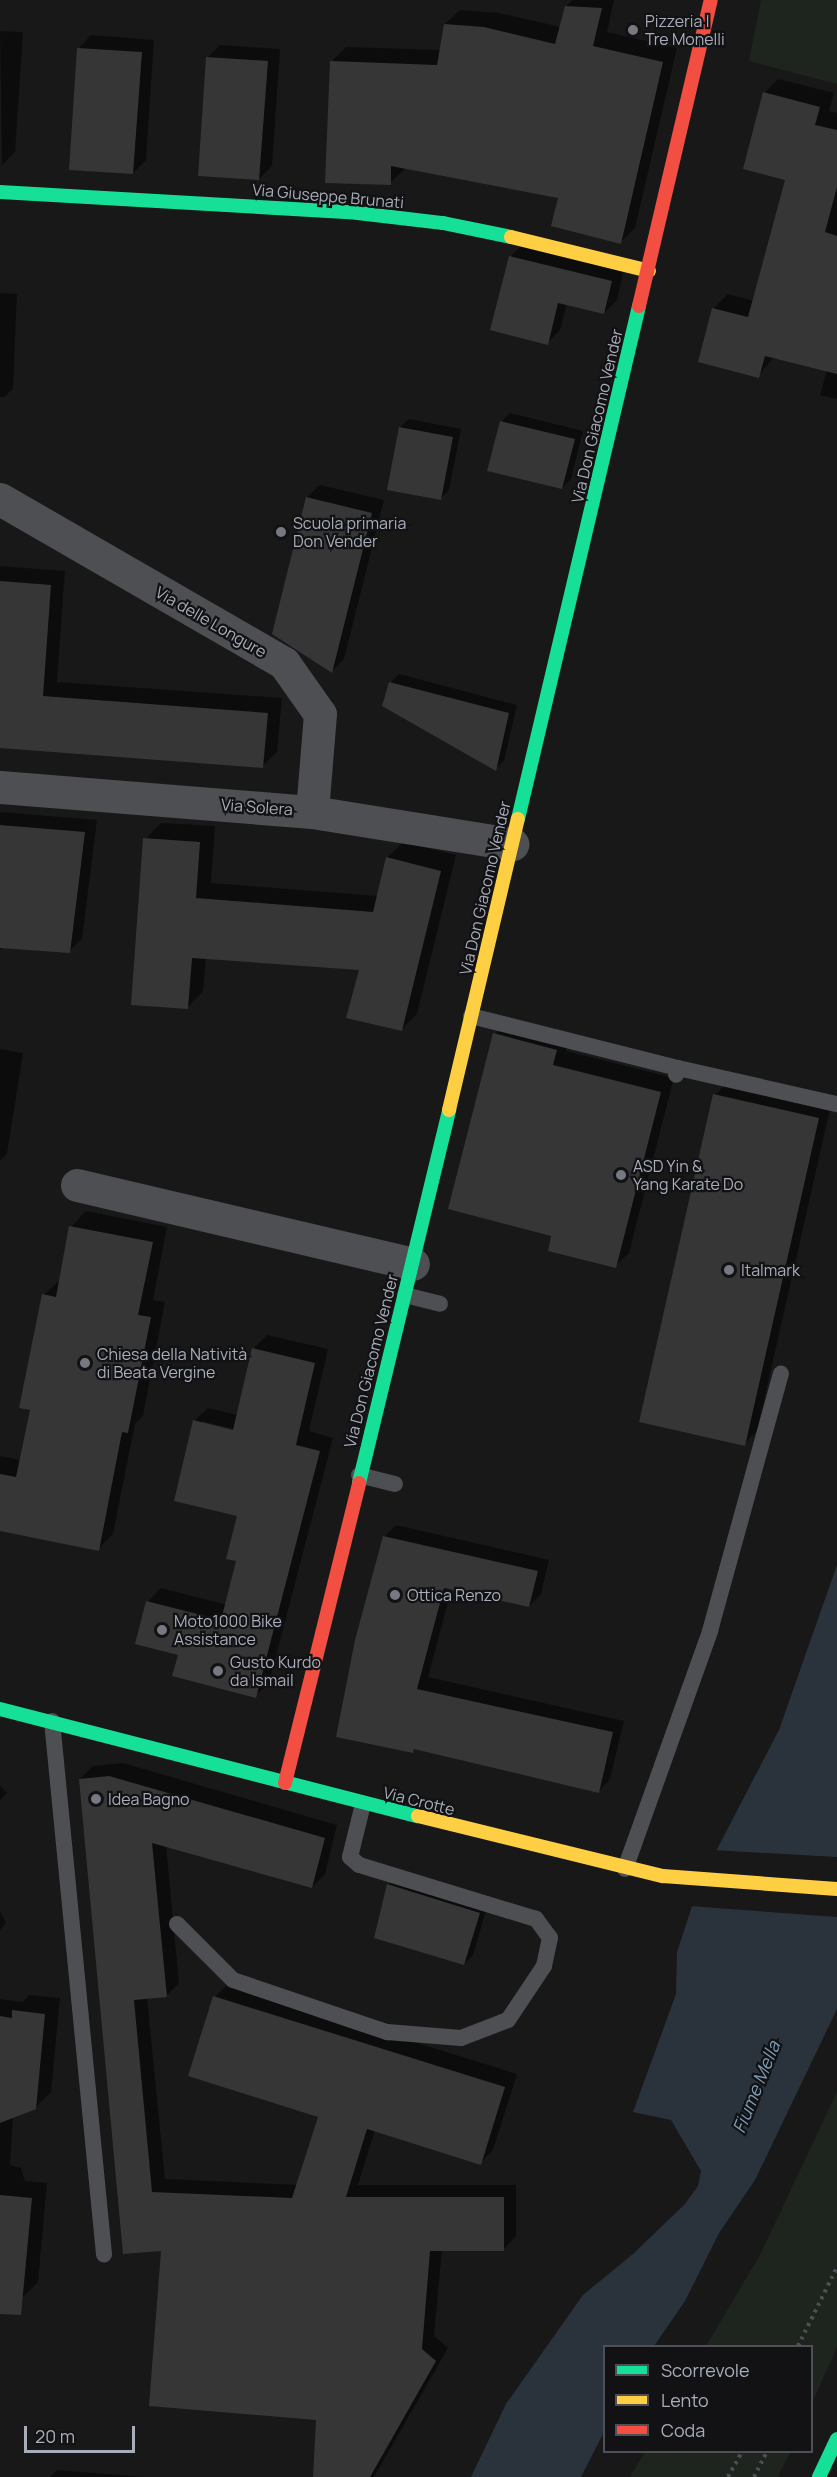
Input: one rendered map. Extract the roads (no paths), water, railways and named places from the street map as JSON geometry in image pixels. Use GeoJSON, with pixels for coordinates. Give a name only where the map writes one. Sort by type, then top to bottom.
{"type":"FeatureCollection","features":[{"type":"Feature","properties":{"kind":"main road","name":"Via Don Giacomo Vender"},"geometry":{"type":"LineString","coordinates":[[285,1783],[413,1263],[649,271],[711,0]]}},
{"type":"Feature","properties":{"kind":"main road","name":"Via Giuseppe Brunati"},"geometry":{"type":"LineString","coordinates":[[0,192],[349,212],[443,224],[546,244],[649,271]]}},
{"type":"Feature","properties":{"kind":"main road","name":"Via Crotte"},"geometry":{"type":"LineString","coordinates":[[0,1709],[363,1804],[625,1869],[663,1876],[837,1889]]}},
{"type":"Feature","properties":{"kind":"main road"},"geometry":{"type":"LineString","coordinates":[[819,2477],[837,2439]]}},
{"type":"Feature","properties":{"kind":"street","name":"Via delle Longure"},"geometry":{"type":"LineString","coordinates":[[0,499],[284,663],[320,714],[312,812]]}},
{"type":"Feature","properties":{"kind":"street","name":"Via Solera"},"geometry":{"type":"LineString","coordinates":[[0,787],[312,812],[512,844]]}},
{"type":"Feature","properties":{"kind":"street"},"geometry":{"type":"LineString","coordinates":[[77,1185],[413,1263]]}},
{"type":"Feature","properties":{"kind":"lane"},"geometry":{"type":"LineString","coordinates":[[471,1016],[677,1072],[837,1104]]}},
{"type":"Feature","properties":{"kind":"lane"},"geometry":{"type":"LineString","coordinates":[[405,1295],[440,1304]]}},
{"type":"Feature","properties":{"kind":"lane"},"geometry":{"type":"LineString","coordinates":[[625,1869],[710,1631],[781,1374]]}},
{"type":"Feature","properties":{"kind":"lane"},"geometry":{"type":"LineString","coordinates":[[359,1475],[394,1484]]}},
{"type":"Feature","properties":{"kind":"lane"},"geometry":{"type":"LineString","coordinates":[[52,1721],[104,2254]]}},
{"type":"Feature","properties":{"kind":"lane"},"geometry":{"type":"LineString","coordinates":[[177,1924],[233,1980],[387,2032],[461,2038],[508,2020],[544,1966],[550,1938],[536,1919],[359,1865],[350,1857],[363,1804]]}},
{"type":"Feature","properties":{"kind":"water","name":"Fiume Mella"},"geometry":{"type":"Polygon","coordinates":[[[837,1565],[837,2009],[755,2180],[719,2233],[685,2301],[655,2345],[603,2345],[603,2434],[581,2477],[471,2477],[506,2404],[583,2295],[633,2254],[685,2204],[698,2186],[701,2171],[671,2120],[633,2112],[676,1994],[677,1952],[700,1882],[779,1730],[837,1565]]]}},
{"type":"Feature","properties":{"kind":"place","name":"Pizzeria I Tre Monelli"},"geometry":{"type":"Point","coordinates":[633,30]}},
{"type":"Feature","properties":{"kind":"place","name":"Scuola primaria Don Vender"},"geometry":{"type":"Point","coordinates":[281,532]}},
{"type":"Feature","properties":{"kind":"place","name":"ASD Yin & Yang Karate Do"},"geometry":{"type":"Point","coordinates":[621,1175]}},
{"type":"Feature","properties":{"kind":"place","name":"Italmark"},"geometry":{"type":"Point","coordinates":[729,1270]}},
{"type":"Feature","properties":{"kind":"place","name":"Chiesa della Natività di Beata Vergine"},"geometry":{"type":"Point","coordinates":[85,1363]}},
{"type":"Feature","properties":{"kind":"place","name":"Ottica Renzo"},"geometry":{"type":"Point","coordinates":[395,1595]}},
{"type":"Feature","properties":{"kind":"place","name":"Moto1000 Bike Assistance"},"geometry":{"type":"Point","coordinates":[162,1630]}},
{"type":"Feature","properties":{"kind":"place","name":"Gusto Kurdo da Ismail"},"geometry":{"type":"Point","coordinates":[218,1671]}},
{"type":"Feature","properties":{"kind":"place","name":"Idea Bagno"},"geometry":{"type":"Point","coordinates":[96,1799]}}]}
